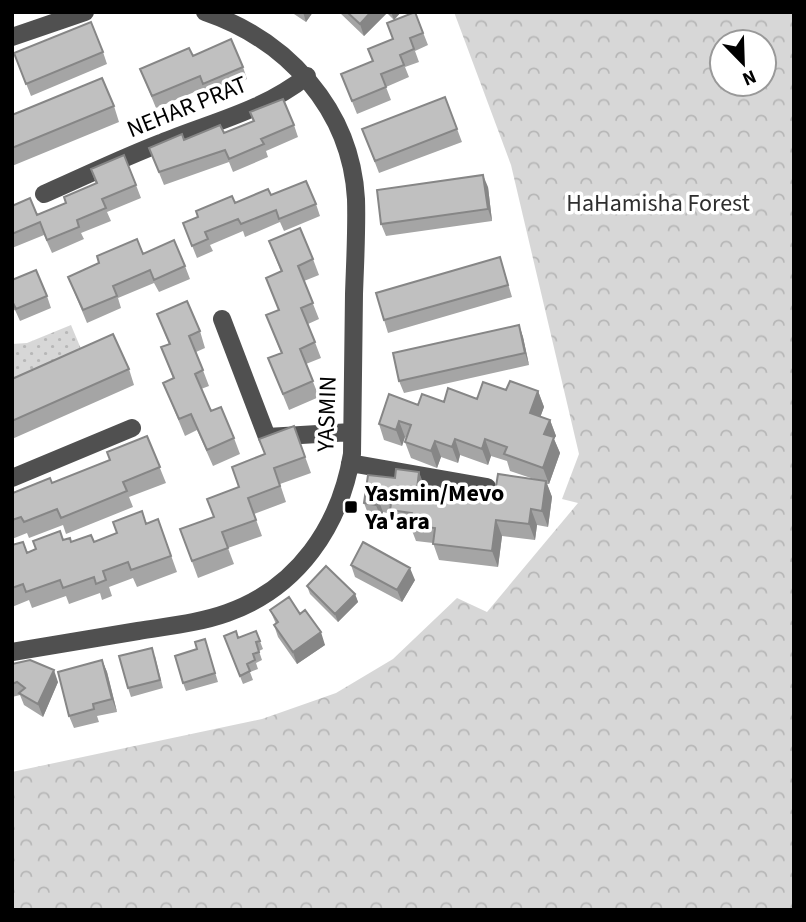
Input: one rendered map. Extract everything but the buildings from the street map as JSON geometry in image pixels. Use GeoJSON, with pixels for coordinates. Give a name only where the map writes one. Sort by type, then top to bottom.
{"type":"FeatureCollection","features":[{"type":"Feature","properties":{"kind":"street"},"geometry":{"type":"LineString","coordinates":[[12,37],[85,12]]}},
{"type":"Feature","properties":{"kind":"street","name":"YASMIN"},"geometry":{"type":"LineString","coordinates":[[12,652],[191,622],[226,613],[256,600],[302,565],[337,511],[350,463],[352,432],[356,197],[342,138],[330,109],[307,76],[251,32],[214,14]]}},
{"type":"Feature","properties":{"kind":"street","name":"NEHAR PRAT"},"geometry":{"type":"LineString","coordinates":[[44,194],[162,142],[226,121],[284,94],[307,76]]}},
{"type":"Feature","properties":{"kind":"street"},"geometry":{"type":"LineString","coordinates":[[222,319],[267,437],[352,432]]}},
{"type":"Feature","properties":{"kind":"street"},"geometry":{"type":"LineString","coordinates":[[12,478],[132,428]]}},
{"type":"Feature","properties":{"kind":"street"},"geometry":{"type":"LineString","coordinates":[[350,463],[487,487]]}},
{"type":"Feature","properties":{"kind":"green space","name":"HaHamisha Forest"},"geometry":{"type":"Polygon","coordinates":[[[454,12],[794,12],[794,910],[12,910],[12,772],[262,719],[336,693],[393,659],[457,598],[487,612],[578,503],[562,499],[579,454],[511,165],[454,12]]]}},
{"type":"Feature","properties":{"kind":"green space"},"geometry":{"type":"Polygon","coordinates":[[[71,325],[84,356],[12,388],[12,344],[27,343],[71,325]]]}},
{"type":"Feature","properties":{"kind":"place","name":"Yasmin/Mevo Ya'ara"},"geometry":{"type":"Point","coordinates":[351,507]}}]}
